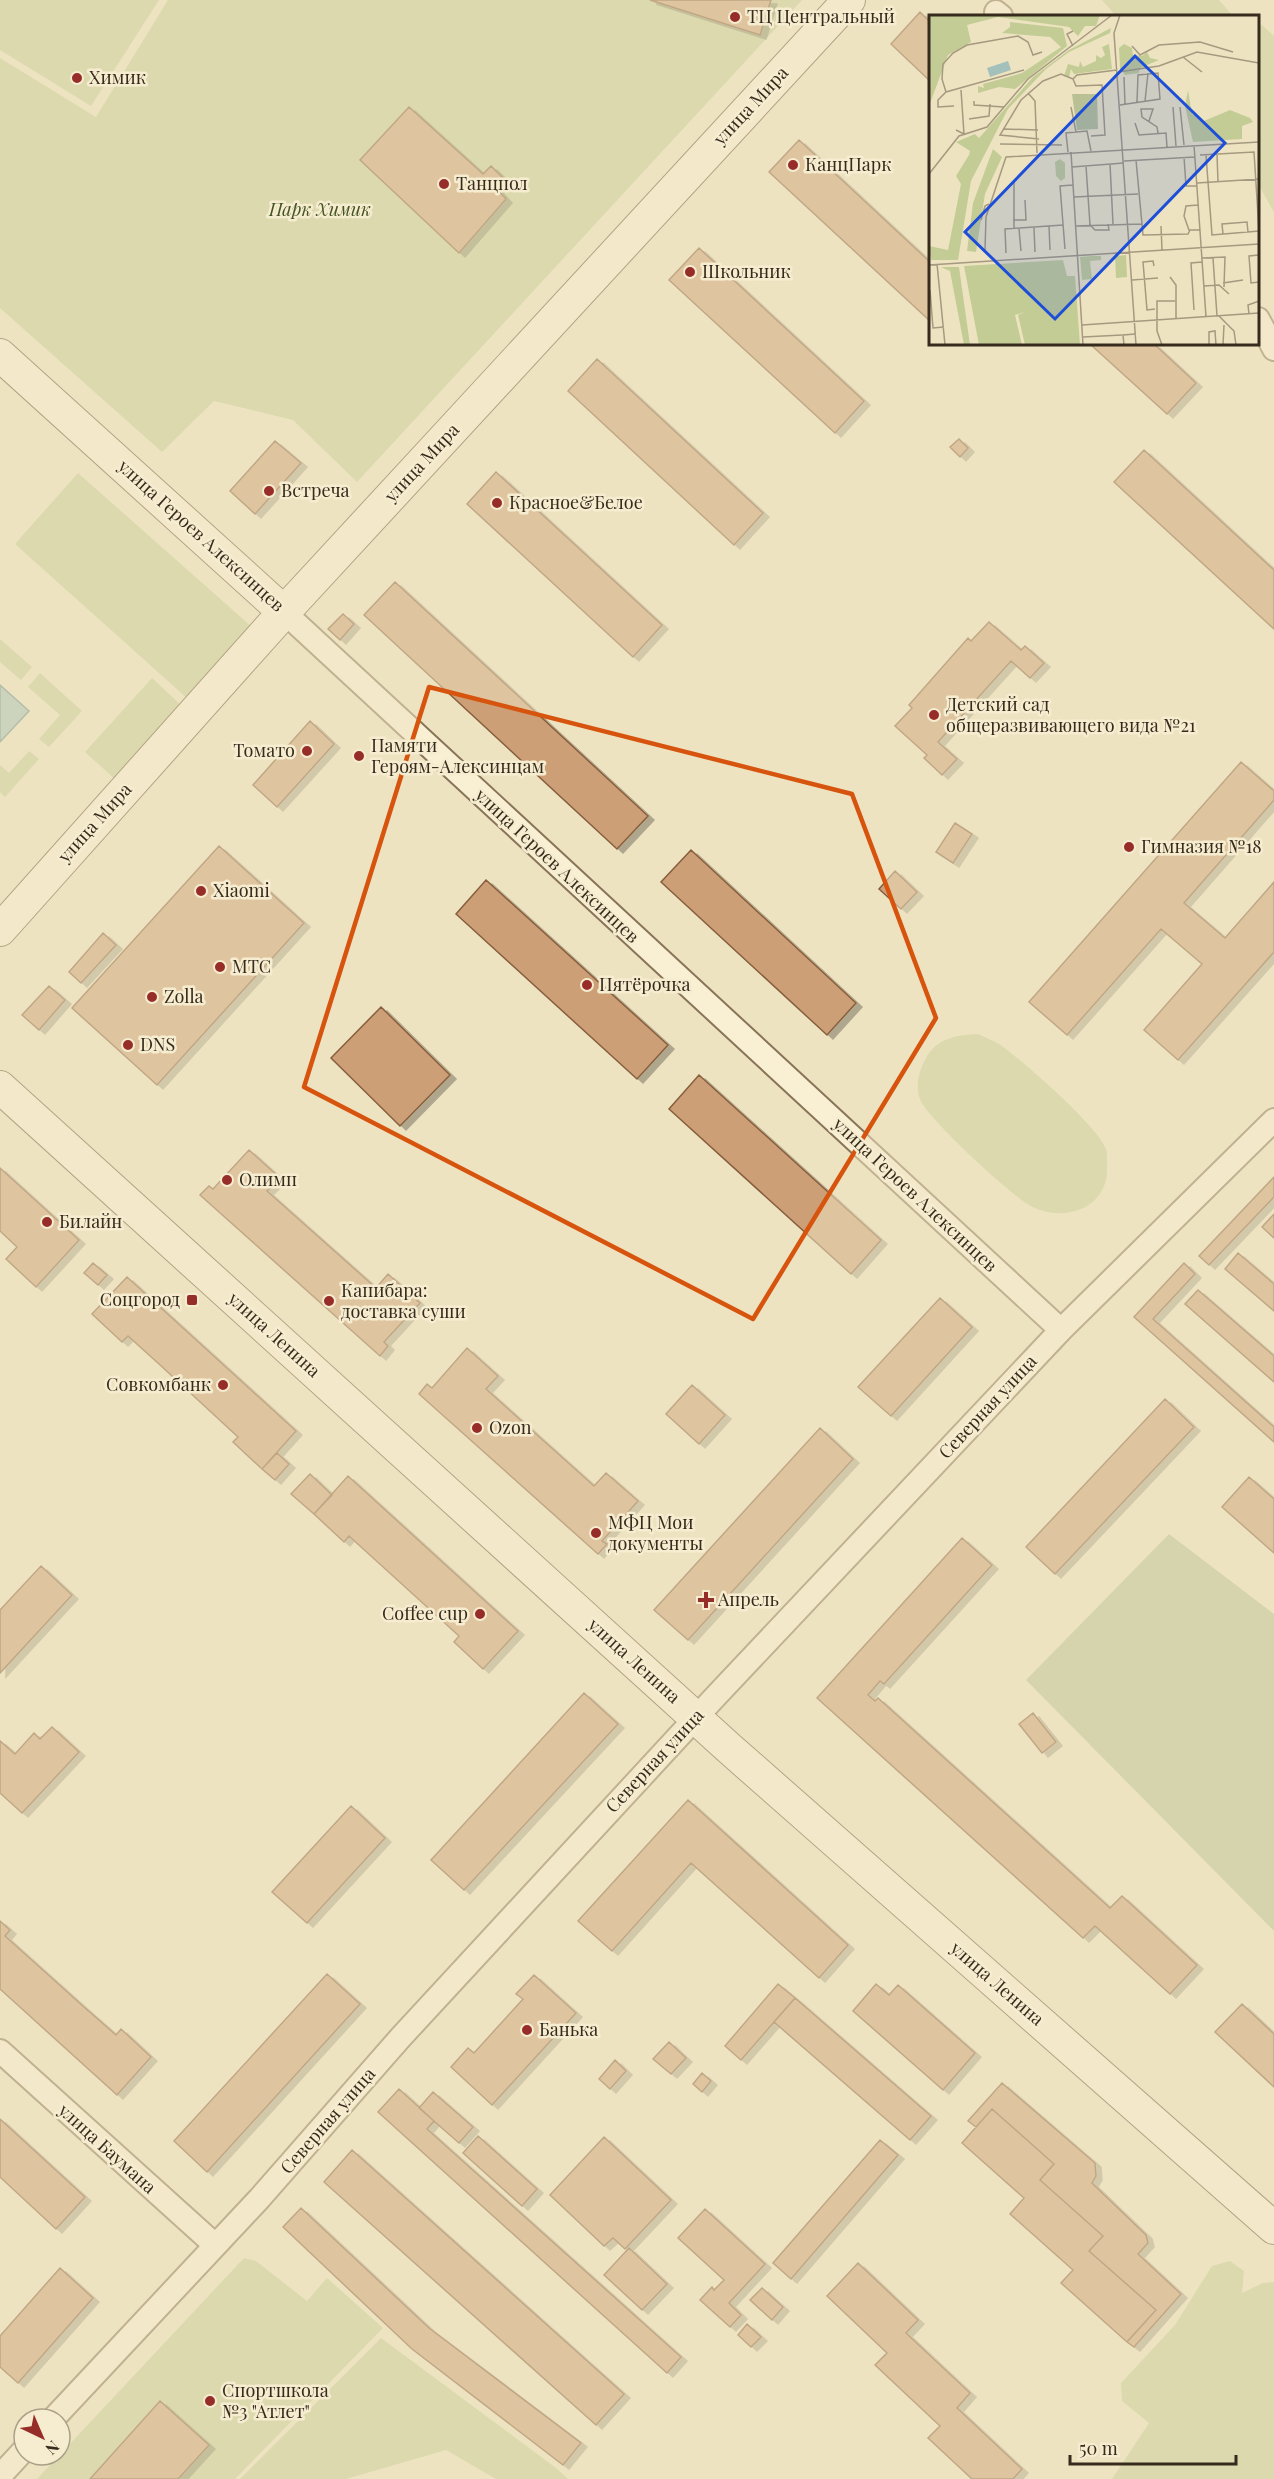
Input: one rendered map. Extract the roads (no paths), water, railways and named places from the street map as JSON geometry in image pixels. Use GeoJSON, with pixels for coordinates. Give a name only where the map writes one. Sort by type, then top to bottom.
{"type":"FeatureCollection","features":[{"type":"Feature","properties":{"kind":"street","name":"улица Мира"},"geometry":{"type":"LineString","coordinates":[[0,930],[285,612],[849,0]]}},
{"type":"Feature","properties":{"kind":"street"},"geometry":{"type":"LineString","coordinates":[[1259,323],[1274,349]]}},
{"type":"Feature","properties":{"kind":"street","name":"улица Героев Алексинцев"},"geometry":{"type":"LineString","coordinates":[[0,354],[285,612],[1061,1330]]}},
{"type":"Feature","properties":{"kind":"street","name":"улица Ленина"},"geometry":{"type":"LineString","coordinates":[[0,1087],[696,1717],[1274,2228]]}},
{"type":"Feature","properties":{"kind":"street","name":"Северная улица"},"geometry":{"type":"LineString","coordinates":[[64,2407],[216,2245],[401,2037],[696,1717],[1061,1330],[1274,1120]]}},
{"type":"Feature","properties":{"kind":"street","name":"улица Баумана"},"geometry":{"type":"LineString","coordinates":[[0,2052],[216,2245]]}},
{"type":"Feature","properties":{"kind":"street"},"geometry":{"type":"LineString","coordinates":[[0,2476],[12,2463]]}},
{"type":"Feature","properties":{"kind":"water"},"geometry":{"type":"Polygon","coordinates":[[[0,685],[29,711],[0,742],[0,685]]]}},
{"type":"Feature","properties":{"kind":"place","name":"ТЦ Центральный"},"geometry":{"type":"Point","coordinates":[735,17]}},
{"type":"Feature","properties":{"kind":"place","name":"Химик"},"geometry":{"type":"Point","coordinates":[77,78]}},
{"type":"Feature","properties":{"kind":"place","name":"КанцПарк"},"geometry":{"type":"Point","coordinates":[793,165]}},
{"type":"Feature","properties":{"kind":"place","name":"Танцпол"},"geometry":{"type":"Point","coordinates":[444,184]}},
{"type":"Feature","properties":{"kind":"place","name":"Школьник"},"geometry":{"type":"Point","coordinates":[690,272]}},
{"type":"Feature","properties":{"kind":"place","name":"Встреча"},"geometry":{"type":"Point","coordinates":[269,491]}},
{"type":"Feature","properties":{"kind":"place","name":"Красное&Белое"},"geometry":{"type":"Point","coordinates":[497,503]}},
{"type":"Feature","properties":{"kind":"place","name":"Детский сад общеразвивающего вида №21"},"geometry":{"type":"Point","coordinates":[934,715]}},
{"type":"Feature","properties":{"kind":"place","name":"Томато"},"geometry":{"type":"Point","coordinates":[307,751]}},
{"type":"Feature","properties":{"kind":"place","name":"Памяти Героям-Алексинцам"},"geometry":{"type":"Point","coordinates":[359,756]}},
{"type":"Feature","properties":{"kind":"place","name":"Гимназия №18"},"geometry":{"type":"Point","coordinates":[1129,847]}},
{"type":"Feature","properties":{"kind":"place","name":"Xiaomi"},"geometry":{"type":"Point","coordinates":[201,891]}},
{"type":"Feature","properties":{"kind":"place","name":"МТС"},"geometry":{"type":"Point","coordinates":[220,967]}},
{"type":"Feature","properties":{"kind":"place","name":"Пятёрочка"},"geometry":{"type":"Point","coordinates":[587,985]}},
{"type":"Feature","properties":{"kind":"place","name":"Zolla"},"geometry":{"type":"Point","coordinates":[152,997]}},
{"type":"Feature","properties":{"kind":"place","name":"DNS"},"geometry":{"type":"Point","coordinates":[128,1045]}},
{"type":"Feature","properties":{"kind":"place","name":"Олимп"},"geometry":{"type":"Point","coordinates":[227,1180]}},
{"type":"Feature","properties":{"kind":"place","name":"Билайн"},"geometry":{"type":"Point","coordinates":[47,1222]}},
{"type":"Feature","properties":{"kind":"place","name":"Соцгород"},"geometry":{"type":"Point","coordinates":[192,1300]}},
{"type":"Feature","properties":{"kind":"place","name":"Капибара: доставка суши"},"geometry":{"type":"Point","coordinates":[329,1301]}},
{"type":"Feature","properties":{"kind":"place","name":"Совкомбанк"},"geometry":{"type":"Point","coordinates":[223,1385]}},
{"type":"Feature","properties":{"kind":"place","name":"Ozon"},"geometry":{"type":"Point","coordinates":[477,1428]}},
{"type":"Feature","properties":{"kind":"place","name":"МФЦ Мои документы"},"geometry":{"type":"Point","coordinates":[596,1533]}},
{"type":"Feature","properties":{"kind":"place","name":"Апрель"},"geometry":{"type":"Point","coordinates":[706,1600]}},
{"type":"Feature","properties":{"kind":"place","name":"Coffee cup"},"geometry":{"type":"Point","coordinates":[480,1614]}},
{"type":"Feature","properties":{"kind":"place","name":"Банька"},"geometry":{"type":"Point","coordinates":[527,2030]}},
{"type":"Feature","properties":{"kind":"place","name":"Спортшкола №3 \"Атлет\""},"geometry":{"type":"Point","coordinates":[210,2401]}},
{"type":"Feature","properties":{"kind":"park label","name":"Парк Химик"},"geometry":{"type":"Point","coordinates":[320,210]}}]}
